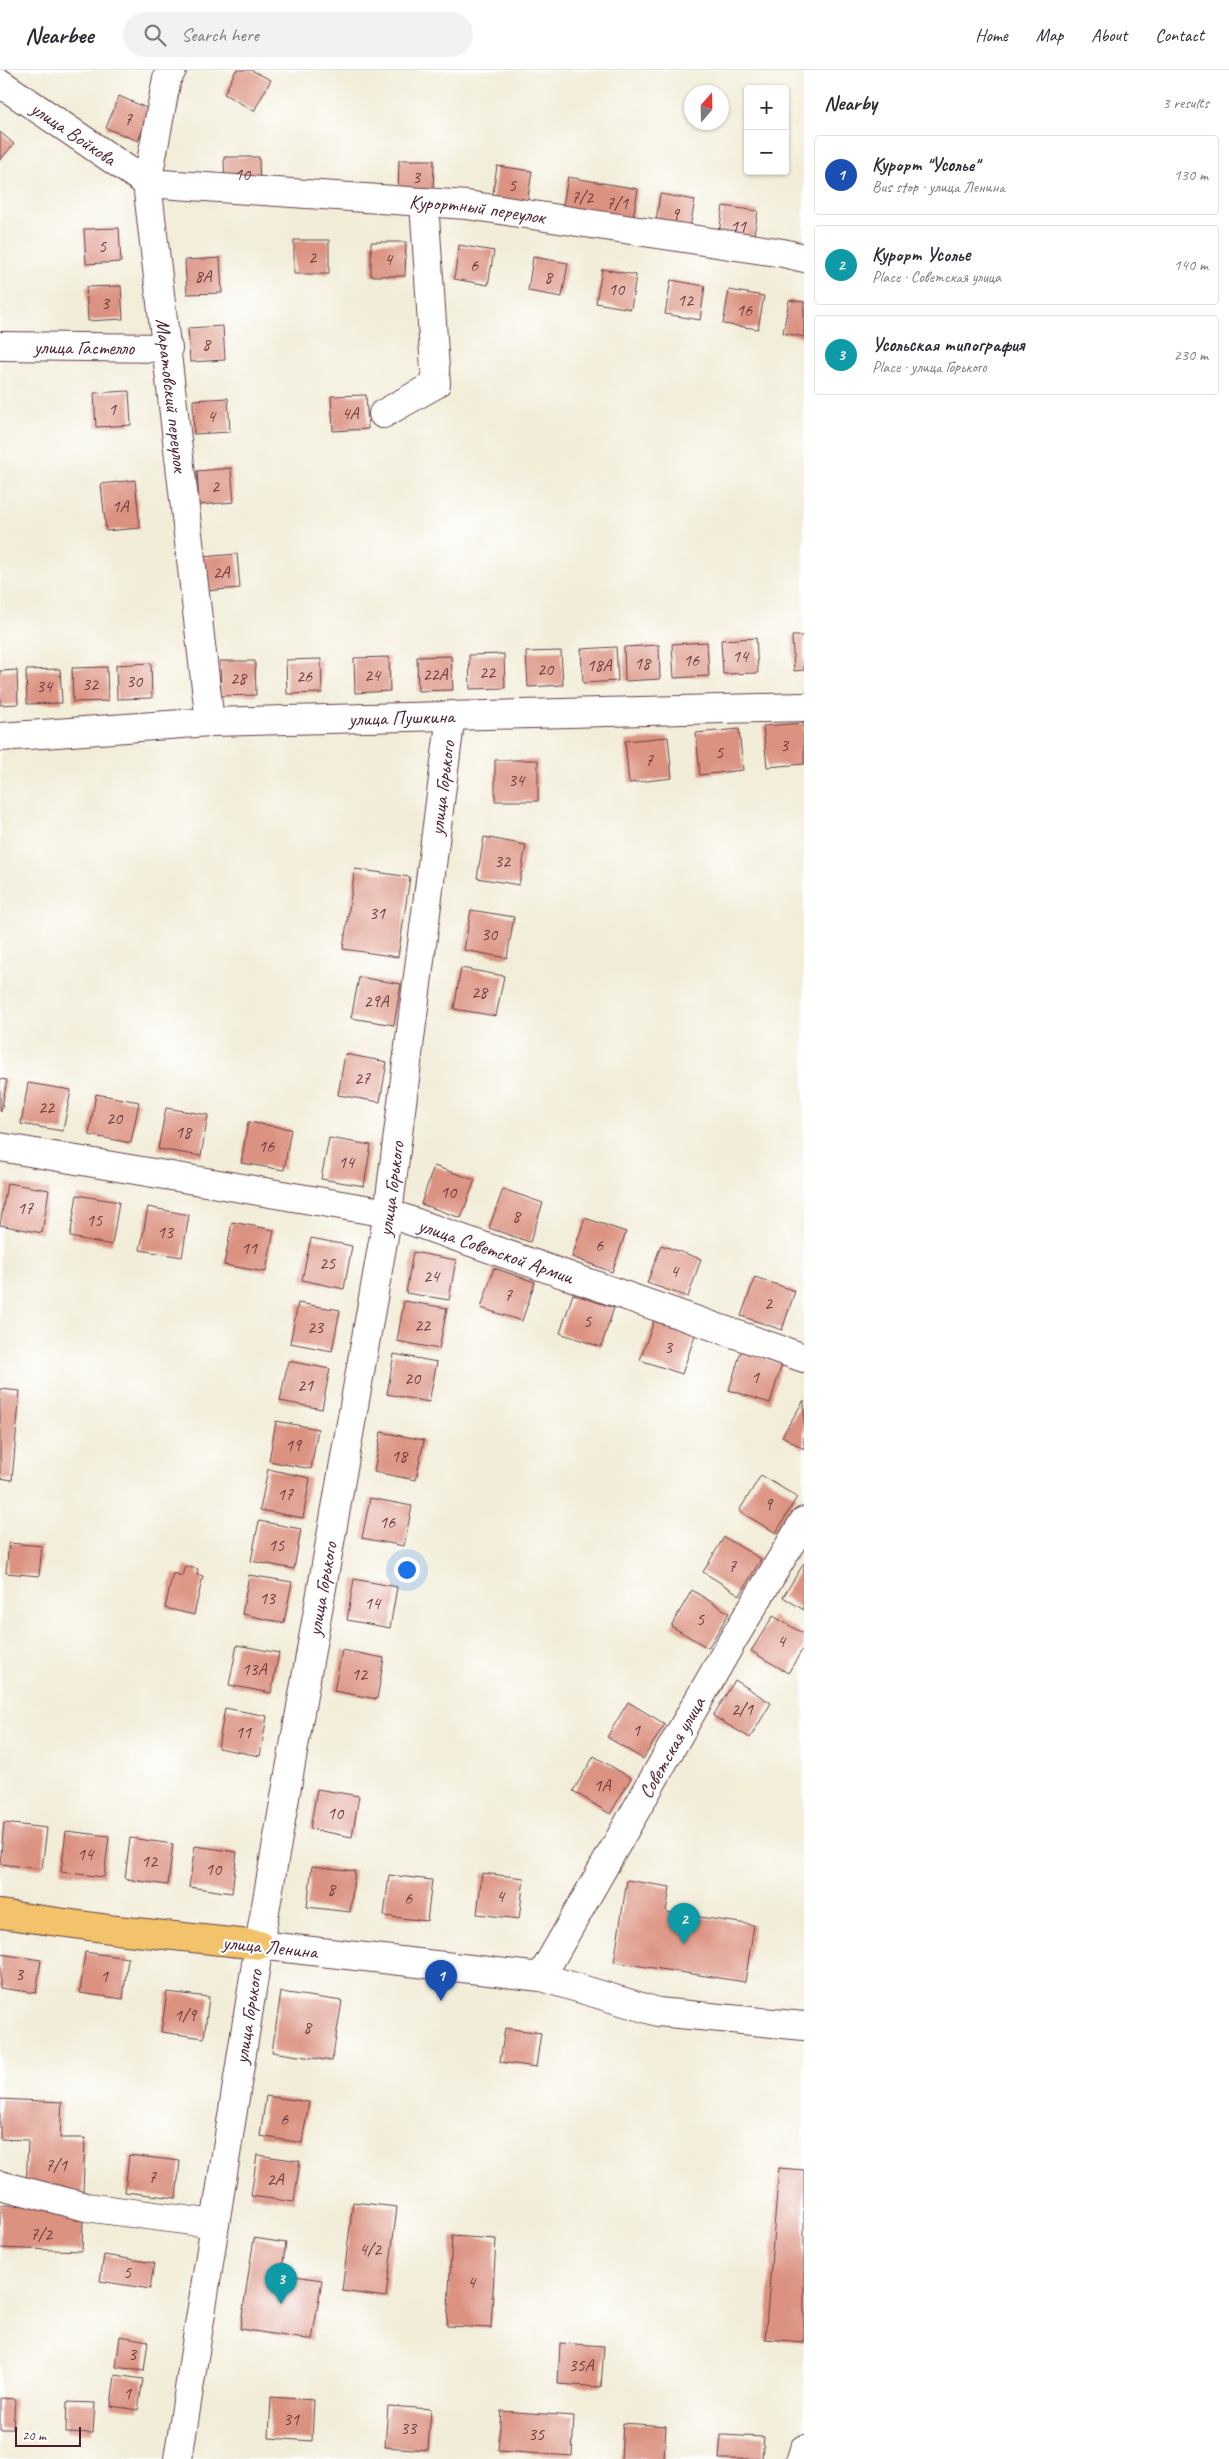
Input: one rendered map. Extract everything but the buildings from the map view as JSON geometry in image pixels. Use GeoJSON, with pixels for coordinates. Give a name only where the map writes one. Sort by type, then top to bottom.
{"type":"FeatureCollection","features":[{"type":"Feature","properties":{"kind":"main road","name":"улица Ленина"},"geometry":{"type":"LineString","coordinates":[[0,1914],[117,1930],[259,1945]]}},
{"type":"Feature","properties":{"kind":"street","name":"Маратовский переулок"},"geometry":{"type":"LineString","coordinates":[[172,70],[167,78],[147,183],[168,348],[210,722]]}},
{"type":"Feature","properties":{"kind":"street","name":"улица Войкова"},"geometry":{"type":"LineString","coordinates":[[0,83],[147,183]]}},
{"type":"Feature","properties":{"kind":"street","name":"Курортный переулок"},"geometry":{"type":"LineString","coordinates":[[147,183],[467,205],[783,253],[804,258]]}},
{"type":"Feature","properties":{"kind":"street"},"geometry":{"type":"LineString","coordinates":[[383,414],[436,384],[424,202]]}},
{"type":"Feature","properties":{"kind":"street","name":"улица Гастелло"},"geometry":{"type":"LineString","coordinates":[[0,346],[168,348]]}},
{"type":"Feature","properties":{"kind":"street","name":"улица Пушкина"},"geometry":{"type":"LineString","coordinates":[[0,737],[210,722],[804,707]]}},
{"type":"Feature","properties":{"kind":"street","name":"улица Горького"},"geometry":{"type":"LineString","coordinates":[[178,2459],[259,1945],[388,1213],[451,715]]}},
{"type":"Feature","properties":{"kind":"street","name":"улица Советской Армии"},"geometry":{"type":"LineString","coordinates":[[0,1148],[388,1213],[804,1358]]}},
{"type":"Feature","properties":{"kind":"street","name":"Советская улица"},"geometry":{"type":"LineString","coordinates":[[541,1977],[731,1643],[804,1521]]}},
{"type":"Feature","properties":{"kind":"street","name":"улица Ленина"},"geometry":{"type":"LineString","coordinates":[[259,1945],[541,1977],[658,2012],[804,2026]]}},
{"type":"Feature","properties":{"kind":"street"},"geometry":{"type":"LineString","coordinates":[[0,2185],[86,2207],[215,2224]]}},
{"type":"Feature","properties":{"kind":"street"},"geometry":{"type":"LineString","coordinates":[[801,2459],[804,2449]]}},
{"type":"Feature","properties":{"kind":"place","name":"Курорт Усолье"},"geometry":{"type":"Point","coordinates":[684,1944]}},
{"type":"Feature","properties":{"kind":"place","name":"Курорт \"Усолье\""},"geometry":{"type":"Point","coordinates":[441,2001]}},
{"type":"Feature","properties":{"kind":"place","name":"Усольская типография"},"geometry":{"type":"Point","coordinates":[281,2304]}}]}
